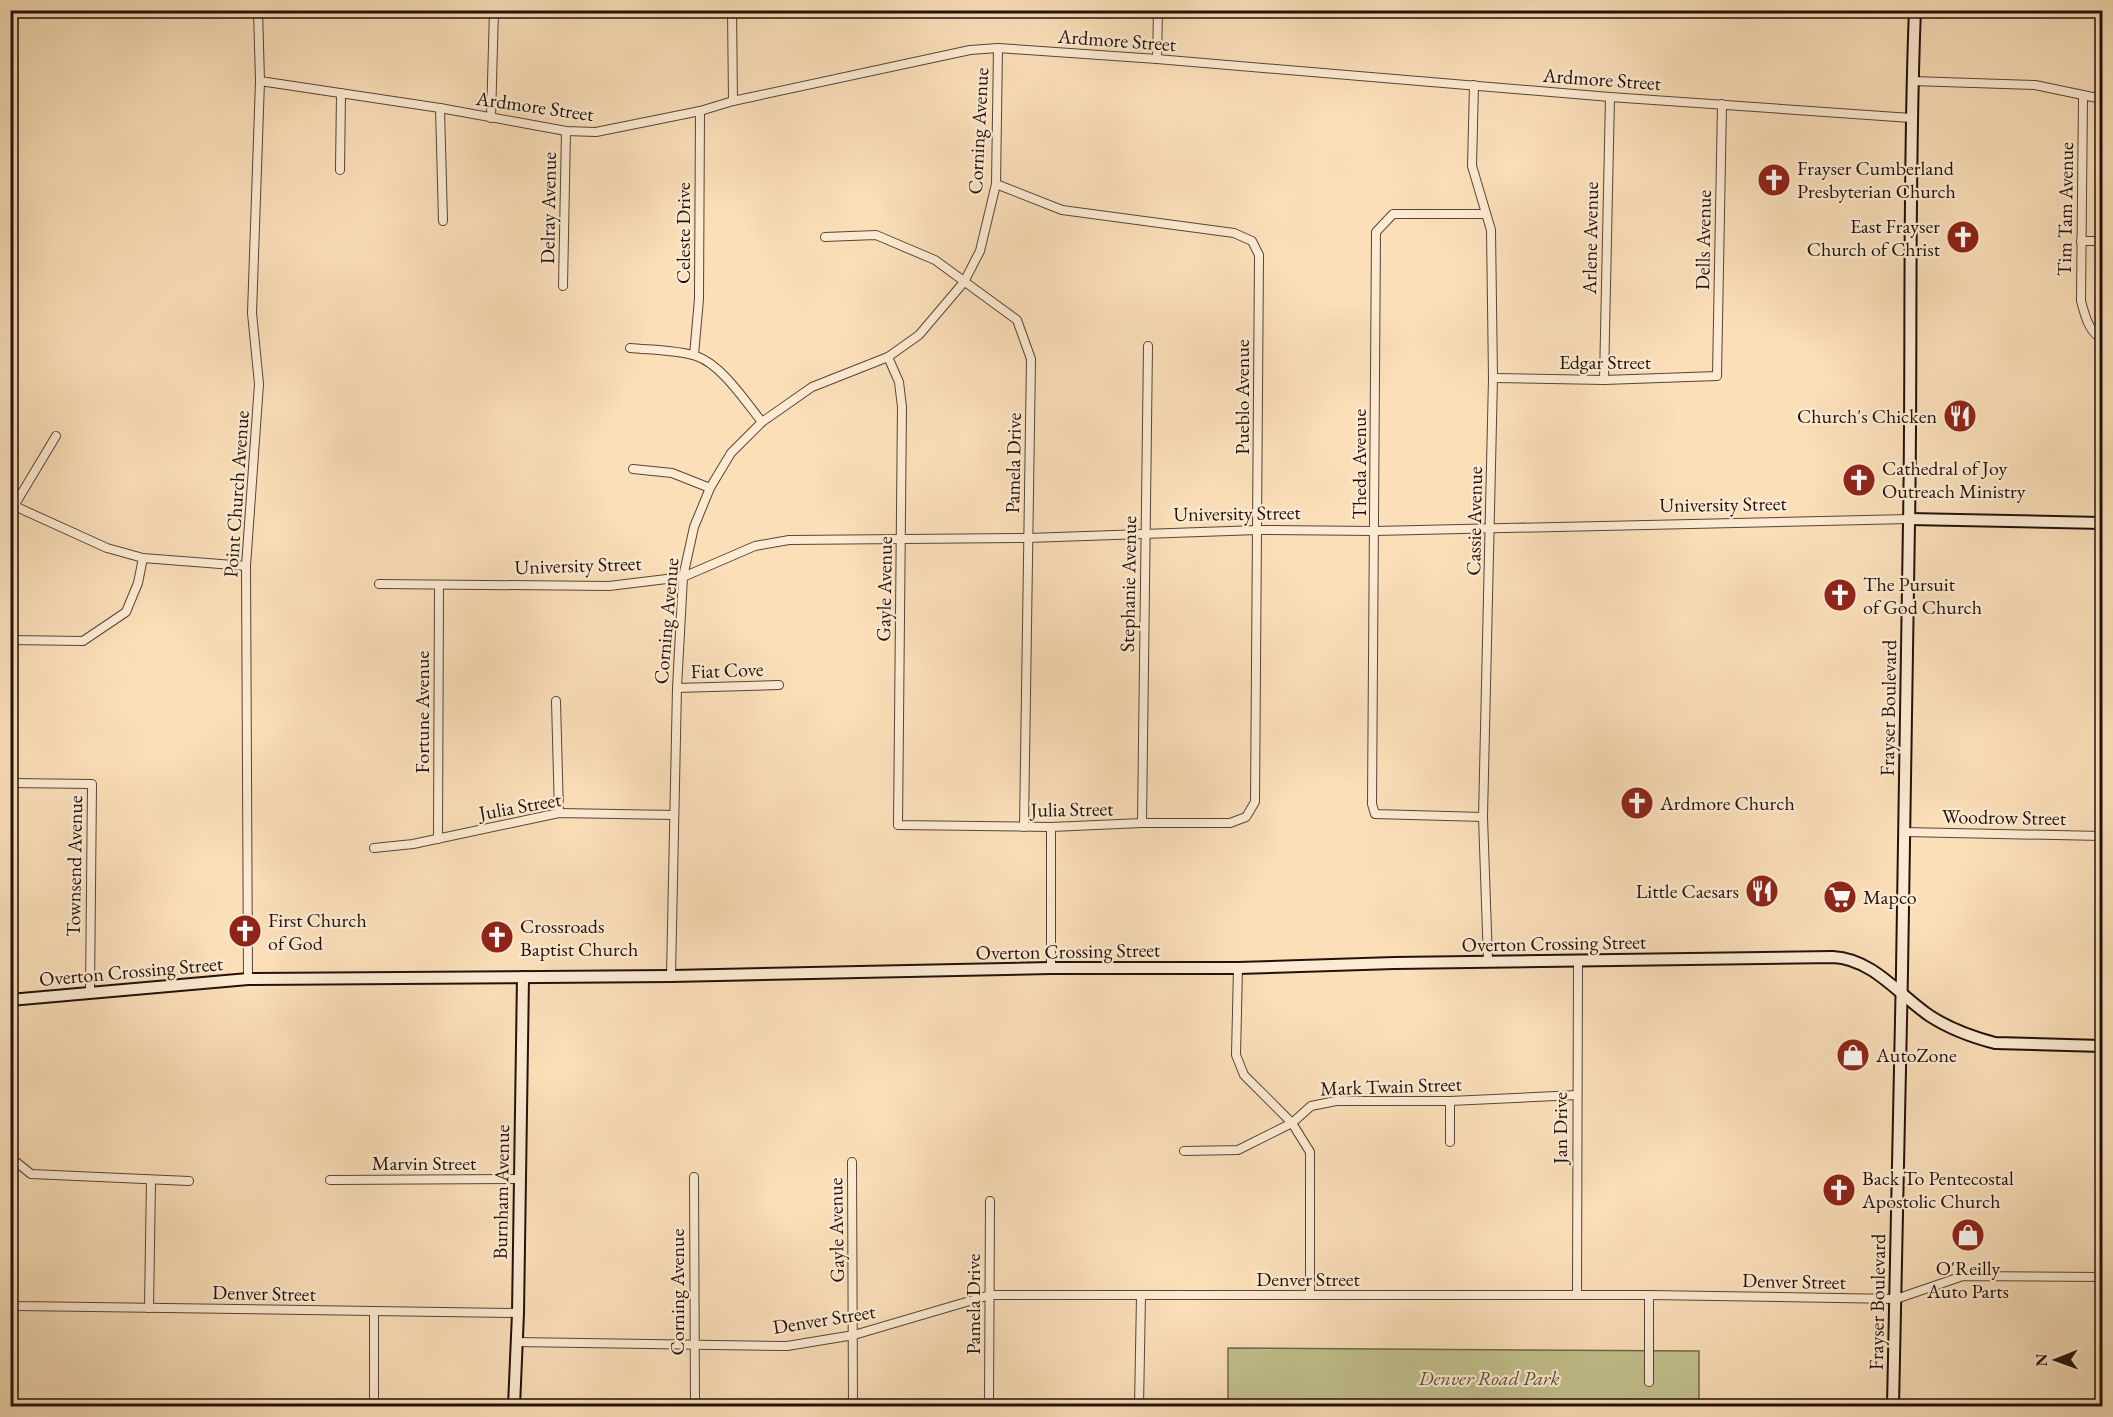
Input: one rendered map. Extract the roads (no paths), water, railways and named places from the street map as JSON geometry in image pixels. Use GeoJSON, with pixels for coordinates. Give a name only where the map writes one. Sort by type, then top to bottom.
{"type":"FeatureCollection","features":[{"type":"Feature","properties":{"kind":"street","name":"Point Church Avenue"},"geometry":{"type":"LineString","coordinates":[[248,979],[246,566],[259,384],[252,313],[260,81],[258,10]]}},
{"type":"Feature","properties":{"kind":"street"},"geometry":{"type":"LineString","coordinates":[[491,118],[494,10]]}},
{"type":"Feature","properties":{"kind":"street"},"geometry":{"type":"LineString","coordinates":[[732,10],[733,101]]}},
{"type":"Feature","properties":{"kind":"street"},"geometry":{"type":"LineString","coordinates":[[1157,59],[1158,10]]}},
{"type":"Feature","properties":{"kind":"street","name":"Frayser Boulevard"},"geometry":{"type":"LineString","coordinates":[[1893,1407],[1902,995],[1909,519],[1911,118],[1915,10]]}},
{"type":"Feature","properties":{"kind":"street","name":"Ardmore Street"},"geometry":{"type":"LineString","coordinates":[[260,81],[440,108],[566,130],[596,132],[970,50],[998,48],[1610,97],[1911,118]]}},
{"type":"Feature","properties":{"kind":"street","name":"Corning Avenue"},"geometry":{"type":"LineString","coordinates":[[671,976],[677,688],[683,577],[694,527],[710,488],[732,453],[762,422],[812,387],[888,357],[919,335],[964,282],[980,251],[996,184],[998,48]]}},
{"type":"Feature","properties":{"kind":"street"},"geometry":{"type":"LineString","coordinates":[[1912,81],[2035,85],[2103,99]]}},
{"type":"Feature","properties":{"kind":"street","name":"Cassie Avenue"},"geometry":{"type":"LineString","coordinates":[[1474,85],[1472,166],[1491,230],[1493,378],[1483,817],[1488,961]]}},
{"type":"Feature","properties":{"kind":"street"},"geometry":{"type":"LineString","coordinates":[[340,170],[341,93]]}},
{"type":"Feature","properties":{"kind":"street","name":"Tim Tam Avenue"},"geometry":{"type":"LineString","coordinates":[[2083,96],[2081,301],[2087,322],[2097,336],[2103,339]]}},
{"type":"Feature","properties":{"kind":"street","name":"Arlene Avenue"},"geometry":{"type":"LineString","coordinates":[[1604,380],[1610,97]]}},
{"type":"Feature","properties":{"kind":"street","name":"Dells Avenue"},"geometry":{"type":"LineString","coordinates":[[1717,376],[1722,104]]}},
{"type":"Feature","properties":{"kind":"street"},"geometry":{"type":"LineString","coordinates":[[440,108],[443,220]]}},
{"type":"Feature","properties":{"kind":"street","name":"Celeste Drive"},"geometry":{"type":"LineString","coordinates":[[694,355],[699,299],[700,111]]}},
{"type":"Feature","properties":{"kind":"street","name":"Delray Avenue"},"geometry":{"type":"LineString","coordinates":[[562,286],[566,130]]}},
{"type":"Feature","properties":{"kind":"street","name":"Pueblo Avenue"},"geometry":{"type":"LineString","coordinates":[[996,184],[1062,210],[1234,232],[1252,241],[1260,255],[1256,802],[1246,817]]}},
{"type":"Feature","properties":{"kind":"street","name":"Theda Avenue"},"geometry":{"type":"LineString","coordinates":[[1483,817],[1375,814],[1371,804],[1376,232],[1394,214],[1486,213]]}},
{"type":"Feature","properties":{"kind":"street","name":"Pamela Drive"},"geometry":{"type":"LineString","coordinates":[[825,237],[876,235],[934,260],[1017,320],[1031,359],[1024,827]]}},
{"type":"Feature","properties":{"kind":"street"},"geometry":{"type":"LineString","coordinates":[[2081,241],[2103,242]]}},
{"type":"Feature","properties":{"kind":"street","name":"Stephanie Avenue"},"geometry":{"type":"LineString","coordinates":[[1142,823],[1148,346]]}},
{"type":"Feature","properties":{"kind":"street"},"geometry":{"type":"LineString","coordinates":[[630,348],[694,355],[705,360],[726,378],[762,422]]}},
{"type":"Feature","properties":{"kind":"street","name":"Gayle Avenue"},"geometry":{"type":"LineString","coordinates":[[888,357],[899,382],[902,407],[898,825]]}},
{"type":"Feature","properties":{"kind":"street","name":"Edgar Street"},"geometry":{"type":"LineString","coordinates":[[1493,378],[1604,380],[1717,376]]}},
{"type":"Feature","properties":{"kind":"street"},"geometry":{"type":"LineString","coordinates":[[56,436],[12,505],[107,548],[143,558],[246,566]]}},
{"type":"Feature","properties":{"kind":"street"},"geometry":{"type":"LineString","coordinates":[[633,469],[672,473],[710,488]]}},
{"type":"Feature","properties":{"kind":"street","name":"University Street"},"geometry":{"type":"LineString","coordinates":[[379,584],[609,586],[683,577],[754,546],[789,540],[1028,538],[1258,530],[1375,531],[1909,519],[2103,523]]}},
{"type":"Feature","properties":{"kind":"street"},"geometry":{"type":"LineString","coordinates":[[10,640],[83,641],[126,612],[138,583],[143,558]]}},
{"type":"Feature","properties":{"kind":"street","name":"Fortune Avenue"},"geometry":{"type":"LineString","coordinates":[[438,839],[439,585]]}},
{"type":"Feature","properties":{"kind":"street","name":"Fiat Cove"},"geometry":{"type":"LineString","coordinates":[[677,688],[779,685]]}},
{"type":"Feature","properties":{"kind":"street"},"geometry":{"type":"LineString","coordinates":[[556,701],[559,813]]}},
{"type":"Feature","properties":{"kind":"street","name":"Townsend Avenue"},"geometry":{"type":"LineString","coordinates":[[10,783],[92,784],[90,993]]}},
{"type":"Feature","properties":{"kind":"street","name":"Julia Street"},"geometry":{"type":"LineString","coordinates":[[374,848],[413,844],[559,813],[674,814]]}},
{"type":"Feature","properties":{"kind":"street","name":"Julia Street"},"geometry":{"type":"LineString","coordinates":[[898,825],[1052,827],[1142,823],[1230,823],[1246,817]]}},
{"type":"Feature","properties":{"kind":"street"},"geometry":{"type":"LineString","coordinates":[[1051,968],[1052,827]]}},
{"type":"Feature","properties":{"kind":"street","name":"Woodrow Street"},"geometry":{"type":"LineString","coordinates":[[1904,832],[2103,836]]}},
{"type":"Feature","properties":{"kind":"street","name":"Overton Crossing Street"},"geometry":{"type":"LineString","coordinates":[[10,1000],[248,979],[671,976],[1051,968],[1238,968],[1488,961],[1843,957],[1859,962],[1874,971],[1931,1016],[1977,1039],[1995,1043],[2103,1046]]}},
{"type":"Feature","properties":{"kind":"street","name":"Jan Drive"},"geometry":{"type":"LineString","coordinates":[[1577,1296],[1578,961]]}},
{"type":"Feature","properties":{"kind":"street"},"geometry":{"type":"LineString","coordinates":[[1238,968],[1236,1055],[1244,1075],[1292,1123],[1310,1152],[1310,1295]]}},
{"type":"Feature","properties":{"kind":"street","name":"Burnham Avenue"},"geometry":{"type":"LineString","coordinates":[[514,1407],[518,1313],[523,977]]}},
{"type":"Feature","properties":{"kind":"street","name":"Mark Twain Street"},"geometry":{"type":"LineString","coordinates":[[1184,1151],[1238,1150],[1292,1123],[1311,1106],[1336,1101],[1450,1101],[1577,1095]]}},
{"type":"Feature","properties":{"kind":"street"},"geometry":{"type":"LineString","coordinates":[[1450,1101],[1450,1142]]}},
{"type":"Feature","properties":{"kind":"street"},"geometry":{"type":"LineString","coordinates":[[10,1157],[31,1174],[189,1181]]}},
{"type":"Feature","properties":{"kind":"street","name":"Gayle Avenue"},"geometry":{"type":"LineString","coordinates":[[852,1162],[853,1407]]}},
{"type":"Feature","properties":{"kind":"street","name":"Corning Avenue"},"geometry":{"type":"LineString","coordinates":[[694,1177],[695,1407]]}},
{"type":"Feature","properties":{"kind":"street","name":"Marvin Street"},"geometry":{"type":"LineString","coordinates":[[330,1180],[519,1179]]}},
{"type":"Feature","properties":{"kind":"street"},"geometry":{"type":"LineString","coordinates":[[149,1308],[152,1180]]}},
{"type":"Feature","properties":{"kind":"street","name":"Pamela Drive"},"geometry":{"type":"LineString","coordinates":[[989,1407],[990,1201]]}},
{"type":"Feature","properties":{"kind":"street","name":"Denver Street"},"geometry":{"type":"LineString","coordinates":[[516,1342],[787,1346],[854,1335],[990,1295],[1648,1296],[1896,1299],[1963,1276],[2103,1277]]}},
{"type":"Feature","properties":{"kind":"street"},"geometry":{"type":"LineString","coordinates":[[1140,1407],[1141,1296]]}},
{"type":"Feature","properties":{"kind":"street"},"geometry":{"type":"LineString","coordinates":[[1648,1296],[1649,1382]]}},
{"type":"Feature","properties":{"kind":"street","name":"Denver Street"},"geometry":{"type":"LineString","coordinates":[[10,1304],[18,1306],[518,1313]]}},
{"type":"Feature","properties":{"kind":"street"},"geometry":{"type":"LineString","coordinates":[[374,1311],[374,1407]]}},
{"type":"Feature","properties":{"kind":"place","name":"Frayser Cumberland Presbyterian Church"},"geometry":{"type":"Point","coordinates":[1774,180]}},
{"type":"Feature","properties":{"kind":"place","name":"East Frayser Church of Christ"},"geometry":{"type":"Point","coordinates":[1963,237]}},
{"type":"Feature","properties":{"kind":"place","name":"Church's Chicken"},"geometry":{"type":"Point","coordinates":[1960,416]}},
{"type":"Feature","properties":{"kind":"place","name":"Cathedral of Joy Outreach Ministry"},"geometry":{"type":"Point","coordinates":[1859,480]}},
{"type":"Feature","properties":{"kind":"place","name":"The Pursuit of God Church"},"geometry":{"type":"Point","coordinates":[1840,595]}},
{"type":"Feature","properties":{"kind":"place","name":"Ardmore Church"},"geometry":{"type":"Point","coordinates":[1637,803]}},
{"type":"Feature","properties":{"kind":"place","name":"Little Caesars"},"geometry":{"type":"Point","coordinates":[1762,891]}},
{"type":"Feature","properties":{"kind":"place","name":"Mapco"},"geometry":{"type":"Point","coordinates":[1840,897]}},
{"type":"Feature","properties":{"kind":"place","name":"First Church of God"},"geometry":{"type":"Point","coordinates":[245,931]}},
{"type":"Feature","properties":{"kind":"place","name":"Crossroads Baptist Church"},"geometry":{"type":"Point","coordinates":[497,937]}},
{"type":"Feature","properties":{"kind":"place","name":"AutoZone"},"geometry":{"type":"Point","coordinates":[1853,1055]}},
{"type":"Feature","properties":{"kind":"place","name":"Back To Pentecostal Apostolic Church"},"geometry":{"type":"Point","coordinates":[1839,1190]}},
{"type":"Feature","properties":{"kind":"place","name":"O'Reilly Auto Parts"},"geometry":{"type":"Point","coordinates":[1968,1235]}},
{"type":"Feature","properties":{"kind":"park label","name":"Denver Road Park"},"geometry":{"type":"Point","coordinates":[1489,1378]}}]}
